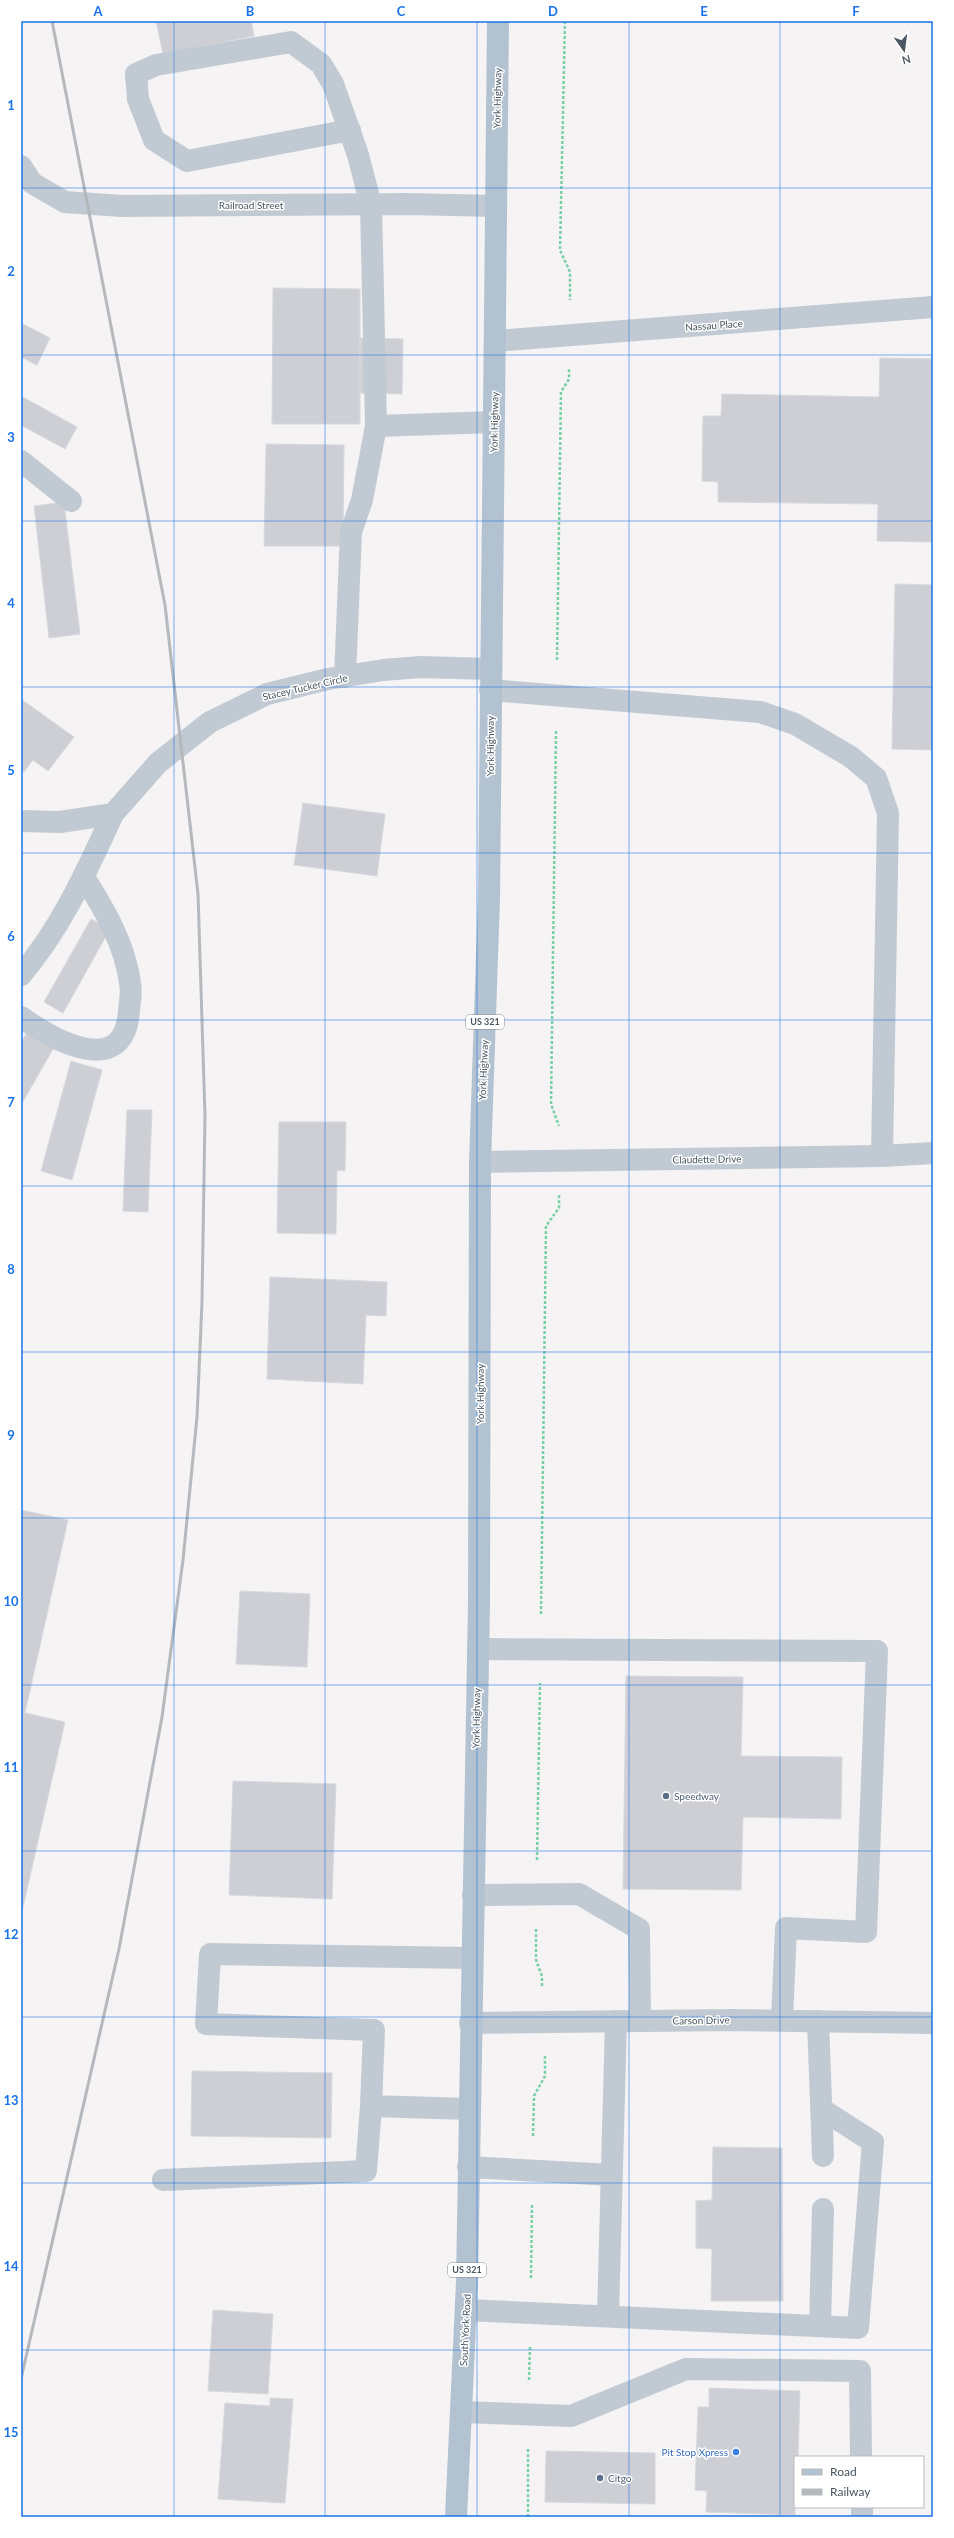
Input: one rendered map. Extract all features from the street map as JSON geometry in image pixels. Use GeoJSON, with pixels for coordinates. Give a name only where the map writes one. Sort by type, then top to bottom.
{"type":"FeatureCollection","features":[{"type":"Feature","properties":{"kind":"main road","name":"York Highway"},"geometry":{"type":"LineString","coordinates":[[470,2024],[478,1649],[480,1162],[488,898],[498,21]]}},
{"type":"Feature","properties":{"kind":"main road","name":"South York Road"},"geometry":{"type":"LineString","coordinates":[[456,2517],[466,2310],[470,2024]]}},
{"type":"Feature","properties":{"kind":"street"},"geometry":{"type":"LineString","coordinates":[[345,677],[351,532],[362,500],[376,426],[370,204],[350,130],[333,84],[321,64],[291,42],[156,65],[136,74],[138,99],[154,140],[188,161],[350,130]]}},
{"type":"Feature","properties":{"kind":"street","name":"Railroad Street"},"geometry":{"type":"LineString","coordinates":[[25,178],[65,202],[122,206],[370,204],[496,206]]}},
{"type":"Feature","properties":{"kind":"street","name":"Nassau Place"},"geometry":{"type":"LineString","coordinates":[[495,341],[933,308]]}},
{"type":"Feature","properties":{"kind":"street"},"geometry":{"type":"LineString","coordinates":[[376,426],[494,422]]}},
{"type":"Feature","properties":{"kind":"street"},"geometry":{"type":"LineString","coordinates":[[21,461],[71,501]]}},
{"type":"Feature","properties":{"kind":"street","name":"Stacey Tucker Circle"},"geometry":{"type":"LineString","coordinates":[[21,974],[57,927],[84,877],[113,814],[158,763],[210,722],[267,694],[383,670],[421,667],[557,695],[760,712],[795,724],[851,757],[876,778],[888,813],[882,1156]]}},
{"type":"Feature","properties":{"kind":"street"},"geometry":{"type":"LineString","coordinates":[[21,821],[60,822],[113,814]]}},
{"type":"Feature","properties":{"kind":"street"},"geometry":{"type":"LineString","coordinates":[[21,1017],[35,1027],[63,1041],[96,1051],[112,1048],[124,1036],[128,1023],[130,983],[116,935],[105,911],[84,877]]}},
{"type":"Feature","properties":{"kind":"street","name":"Claudette Drive"},"geometry":{"type":"LineString","coordinates":[[480,1162],[882,1156],[933,1153]]}},
{"type":"Feature","properties":{"kind":"street"},"geometry":{"type":"LineString","coordinates":[[478,1649],[877,1651],[866,1932],[786,1928],[782,2020]]}},
{"type":"Feature","properties":{"kind":"street"},"geometry":{"type":"LineString","coordinates":[[473,1895],[579,1894],[639,1929],[640,2021]]}},
{"type":"Feature","properties":{"kind":"street"},"geometry":{"type":"LineString","coordinates":[[163,2180],[366,2171],[371,2106],[374,2030],[206,2024],[210,1954],[471,1958]]}},
{"type":"Feature","properties":{"kind":"street","name":"Carson Drive"},"geometry":{"type":"LineString","coordinates":[[470,2024],[782,2020],[933,2023]]}},
{"type":"Feature","properties":{"kind":"street"},"geometry":{"type":"LineString","coordinates":[[608,2315],[616,2021]]}},
{"type":"Feature","properties":{"kind":"street"},"geometry":{"type":"LineString","coordinates":[[818,2021],[823,2110],[823,2156]]}},
{"type":"Feature","properties":{"kind":"street"},"geometry":{"type":"LineString","coordinates":[[371,2106],[469,2109]]}},
{"type":"Feature","properties":{"kind":"street"},"geometry":{"type":"LineString","coordinates":[[466,2310],[608,2315],[858,2328],[873,2142],[823,2110]]}},
{"type":"Feature","properties":{"kind":"street"},"geometry":{"type":"LineString","coordinates":[[468,2167],[612,2175]]}},
{"type":"Feature","properties":{"kind":"street"},"geometry":{"type":"LineString","coordinates":[[820,2326],[823,2209]]}},
{"type":"Feature","properties":{"kind":"street"},"geometry":{"type":"LineString","coordinates":[[460,2412],[571,2416],[686,2369],[860,2371],[861,2456]]}},
{"type":"Feature","properties":{"kind":"path"},"geometry":{"type":"LineString","coordinates":[[528,2517],[528,2414],[534,2096],[545,2076],[542,1976],[536,1960],[546,1226],[559,1208],[559,1123],[551,1104],[561,392],[569,379],[570,336],[570,272],[560,250],[565,21]]}},
{"type":"Feature","properties":{"kind":"building"},"geometry":{"type":"Polygon","coordinates":[[[156,21],[251,21],[254,36],[163,54],[156,21]]]}},
{"type":"Feature","properties":{"kind":"building"},"geometry":{"type":"Polygon","coordinates":[[[273,288],[360,289],[360,424],[272,424],[273,288]]]}},
{"type":"Feature","properties":{"kind":"building"},"geometry":{"type":"Polygon","coordinates":[[[21,323],[50,338],[37,365],[21,357],[21,323]]]}},
{"type":"Feature","properties":{"kind":"building"},"geometry":{"type":"Polygon","coordinates":[[[360,338],[403,339],[402,394],[360,393],[360,338]]]}},
{"type":"Feature","properties":{"kind":"building"},"geometry":{"type":"Polygon","coordinates":[[[880,358],[933,359],[933,542],[877,541],[878,504],[718,502],[718,482],[702,481],[703,416],[721,416],[722,394],[879,397],[880,358]]]}},
{"type":"Feature","properties":{"kind":"building"},"geometry":{"type":"Polygon","coordinates":[[[21,396],[77,427],[65,449],[21,425],[21,396]]]}},
{"type":"Feature","properties":{"kind":"building"},"geometry":{"type":"Polygon","coordinates":[[[266,444],[344,445],[343,546],[264,546],[266,444]]]}},
{"type":"Feature","properties":{"kind":"building"},"geometry":{"type":"Polygon","coordinates":[[[64,502],[80,634],[49,638],[34,506],[64,502]]]}},
{"type":"Feature","properties":{"kind":"building"},"geometry":{"type":"Polygon","coordinates":[[[895,584],[933,585],[933,750],[892,749],[895,584]]]}},
{"type":"Feature","properties":{"kind":"building"},"geometry":{"type":"Polygon","coordinates":[[[21,699],[74,737],[48,771],[33,760],[24,772],[21,769],[21,699]]]}},
{"type":"Feature","properties":{"kind":"building"},"geometry":{"type":"Polygon","coordinates":[[[303,803],[385,814],[377,876],[294,865],[303,803]]]}},
{"type":"Feature","properties":{"kind":"building"},"geometry":{"type":"Polygon","coordinates":[[[91,919],[110,929],[63,1013],[44,1002],[91,919]]]}},
{"type":"Feature","properties":{"kind":"building"},"geometry":{"type":"Polygon","coordinates":[[[30,1027],[57,1042],[21,1105],[21,1043],[30,1027]]]}},
{"type":"Feature","properties":{"kind":"building"},"geometry":{"type":"Polygon","coordinates":[[[71,1061],[102,1070],[72,1180],[41,1171],[71,1061]]]}},
{"type":"Feature","properties":{"kind":"building"},"geometry":{"type":"Polygon","coordinates":[[[127,1110],[152,1110],[148,1212],[123,1211],[127,1110]]]}},
{"type":"Feature","properties":{"kind":"building"},"geometry":{"type":"Polygon","coordinates":[[[279,1122],[346,1122],[345,1171],[337,1170],[336,1234],[277,1233],[279,1122]]]}},
{"type":"Feature","properties":{"kind":"building"},"geometry":{"type":"Polygon","coordinates":[[[270,1277],[387,1282],[386,1316],[366,1315],[363,1384],[267,1379],[270,1277]]]}},
{"type":"Feature","properties":{"kind":"building"},"geometry":{"type":"Polygon","coordinates":[[[21,1510],[68,1520],[25,1713],[65,1722],[21,1916],[21,1510]]]}},
{"type":"Feature","properties":{"kind":"building"},"geometry":{"type":"Polygon","coordinates":[[[240,1591],[310,1594],[307,1667],[236,1664],[240,1591]]]}},
{"type":"Feature","properties":{"kind":"building"},"geometry":{"type":"Polygon","coordinates":[[[626,1676],[743,1677],[741,1756],[842,1757],[841,1819],[743,1817],[741,1890],[623,1889],[626,1676]]]}},
{"type":"Feature","properties":{"kind":"building"},"geometry":{"type":"Polygon","coordinates":[[[233,1781],[336,1784],[332,1899],[229,1895],[233,1781]]]}},
{"type":"Feature","properties":{"kind":"building"},"geometry":{"type":"Polygon","coordinates":[[[192,2071],[332,2073],[331,2138],[191,2136],[192,2071]]]}},
{"type":"Feature","properties":{"kind":"building"},"geometry":{"type":"Polygon","coordinates":[[[713,2147],[782,2148],[783,2301],[711,2301],[712,2249],[696,2248],[696,2201],[712,2200],[713,2147]]]}},
{"type":"Feature","properties":{"kind":"building"},"geometry":{"type":"Polygon","coordinates":[[[213,2310],[273,2314],[268,2394],[208,2391],[213,2310]]]}},
{"type":"Feature","properties":{"kind":"building"},"geometry":{"type":"Polygon","coordinates":[[[709,2388],[800,2391],[798,2456],[794,2456],[795,2515],[706,2512],[707,2491],[695,2490],[698,2407],[709,2407],[709,2388]]]}},
{"type":"Feature","properties":{"kind":"building"},"geometry":{"type":"Polygon","coordinates":[[[270,2398],[293,2399],[285,2503],[218,2499],[225,2403],[270,2406],[270,2398]]]}},
{"type":"Feature","properties":{"kind":"building"},"geometry":{"type":"Polygon","coordinates":[[[546,2451],[655,2453],[655,2504],[545,2502],[546,2451]]]}},
{"type":"Feature","properties":{"kind":"railway"},"geometry":{"type":"LineString","coordinates":[[21,2379],[119,1949],[162,1717],[183,1560],[197,1417],[202,1302],[205,1116],[198,894],[165,605],[52,21]]}},
{"type":"Feature","properties":{"kind":"place","name":"Speedway"},"geometry":{"type":"Point","coordinates":[666,1796]}},
{"type":"Feature","properties":{"kind":"place","name":"Pit Stop Xpress"},"geometry":{"type":"Point","coordinates":[736,2452]}},
{"type":"Feature","properties":{"kind":"place","name":"Citgo"},"geometry":{"type":"Point","coordinates":[600,2478]}}]}
